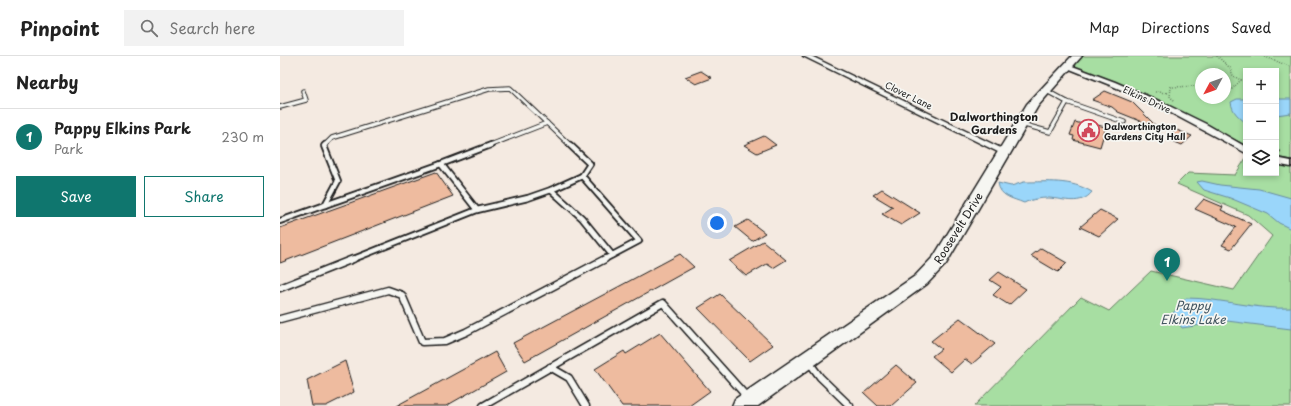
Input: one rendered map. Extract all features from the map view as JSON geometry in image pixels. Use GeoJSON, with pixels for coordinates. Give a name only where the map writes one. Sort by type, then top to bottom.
{"type":"FeatureCollection","features":[{"type":"Feature","properties":{"kind":"street","name":"Clover Lane"},"geometry":{"type":"LineString","coordinates":[[806,56],[1003,151]]}},
{"type":"Feature","properties":{"kind":"street","name":"Roosevelt Drive"},"geometry":{"type":"LineString","coordinates":[[745,404],[921,280],[940,260],[1003,151],[1033,104],[1072,61]]}},
{"type":"Feature","properties":{"kind":"street","name":"Elkins Drive"},"geometry":{"type":"LineString","coordinates":[[1072,61],[1106,80],[1225,137],[1243,148]]}},
{"type":"Feature","properties":{"kind":"street"},"geometry":{"type":"LineString","coordinates":[[1279,162],[1291,164]]}},
{"type":"Feature","properties":{"kind":"lane"},"geometry":{"type":"LineString","coordinates":[[280,288],[477,210],[528,198],[551,190],[582,176],[590,164],[510,88],[489,89],[332,138],[324,146],[338,181],[325,205]]}},
{"type":"Feature","properties":{"kind":"lane"},"geometry":{"type":"LineString","coordinates":[[1045,90],[1067,102],[1124,122]]}},
{"type":"Feature","properties":{"kind":"lane"},"geometry":{"type":"LineString","coordinates":[[280,107],[306,100],[303,91]]}},
{"type":"Feature","properties":{"kind":"lane"},"geometry":{"type":"LineString","coordinates":[[1020,124],[1050,132],[1067,102]]}},
{"type":"Feature","properties":{"kind":"lane"},"geometry":{"type":"LineString","coordinates":[[280,221],[442,164],[547,123]]}},
{"type":"Feature","properties":{"kind":"lane"},"geometry":{"type":"LineString","coordinates":[[442,164],[477,210]]}},
{"type":"Feature","properties":{"kind":"lane"},"geometry":{"type":"LineString","coordinates":[[280,319],[388,290],[402,295],[422,342],[445,341],[473,328],[639,241],[582,176]]}},
{"type":"Feature","properties":{"kind":"lane"},"geometry":{"type":"LineString","coordinates":[[551,190],[582,218],[612,255]]}},
{"type":"Feature","properties":{"kind":"lane"},"geometry":{"type":"LineString","coordinates":[[483,406],[662,303],[745,404]]}},
{"type":"Feature","properties":{"kind":"lane"},"geometry":{"type":"LineString","coordinates":[[807,360],[820,377],[850,406]]}},
{"type":"Feature","properties":{"kind":"lane"},"geometry":{"type":"LineString","coordinates":[[550,367],[569,378],[586,406]]}},
{"type":"Feature","properties":{"kind":"path"},"geometry":{"type":"LineString","coordinates":[[1217,56],[1230,68]]}},
{"type":"Feature","properties":{"kind":"path"},"geometry":{"type":"LineString","coordinates":[[1264,56],[1291,67]]}},
{"type":"Feature","properties":{"kind":"path"},"geometry":{"type":"LineString","coordinates":[[1231,71],[1233,76],[1241,80],[1231,90]]}},
{"type":"Feature","properties":{"kind":"path"},"geometry":{"type":"LineString","coordinates":[[1177,104],[1170,97],[1171,87],[1195,86]]}},
{"type":"Feature","properties":{"kind":"green space"},"geometry":{"type":"Polygon","coordinates":[[[1080,56],[1291,56],[1291,160],[1279,158],[1279,68],[1243,68],[1243,144],[1106,79],[1071,66],[1080,56]]]}},
{"type":"Feature","properties":{"kind":"green space"},"geometry":{"type":"Polygon","coordinates":[[[1243,163],[1243,176],[1279,176],[1279,165],[1291,167],[1291,406],[974,406],[1081,297],[1109,311],[1151,271],[1234,290],[1272,236],[1248,215],[1177,184],[1188,173],[1235,175],[1243,163]]]}},
{"type":"Feature","properties":{"kind":"water"},"geometry":{"type":"Polygon","coordinates":[[[1237,99],[1243,99],[1243,120],[1236,114],[1231,102],[1237,99]]]}},
{"type":"Feature","properties":{"kind":"water"},"geometry":{"type":"Polygon","coordinates":[[[1279,99],[1291,99],[1291,113],[1279,115],[1279,99]]]}},
{"type":"Feature","properties":{"kind":"water"},"geometry":{"type":"Polygon","coordinates":[[[1202,181],[1220,185],[1259,189],[1291,198],[1291,229],[1279,223],[1268,214],[1230,198],[1204,190],[1197,182],[1202,181]]]}},
{"type":"Feature","properties":{"kind":"water"},"geometry":{"type":"Polygon","coordinates":[[[1024,182],[1067,183],[1092,192],[1083,199],[1072,201],[1046,198],[1024,203],[1004,194],[999,188],[998,183],[1011,186],[1024,182]]]}},
{"type":"Feature","properties":{"kind":"water","name":"Pappy Elkins Lake"},"geometry":{"type":"Polygon","coordinates":[[[1186,298],[1251,306],[1291,308],[1291,329],[1227,321],[1182,328],[1172,314],[1186,298]]]}},
{"type":"Feature","properties":{"kind":"building"},"geometry":{"type":"Polygon","coordinates":[[[701,71],[712,78],[696,84],[685,77],[701,71]]]}},
{"type":"Feature","properties":{"kind":"building"},"geometry":{"type":"Polygon","coordinates":[[[1105,91],[1132,102],[1158,128],[1118,112],[1112,107],[1092,100],[1105,91]]]}},
{"type":"Feature","properties":{"kind":"building","name":"Dalworthington Gardens City Hall"},"geometry":{"type":"Polygon","coordinates":[[[1075,122],[1082,124],[1083,122],[1106,127],[1100,147],[1073,140],[1074,136],[1070,135],[1075,122]]]}},
{"type":"Feature","properties":{"kind":"building"},"geometry":{"type":"Polygon","coordinates":[[[1174,129],[1192,136],[1182,145],[1170,140],[1174,129]]]}},
{"type":"Feature","properties":{"kind":"building"},"geometry":{"type":"Polygon","coordinates":[[[764,136],[776,145],[757,153],[744,145],[764,136]]]}},
{"type":"Feature","properties":{"kind":"building"},"geometry":{"type":"Polygon","coordinates":[[[436,172],[453,196],[280,263],[280,228],[436,172]]]}},
{"type":"Feature","properties":{"kind":"building"},"geometry":{"type":"Polygon","coordinates":[[[882,189],[920,213],[901,225],[882,214],[893,207],[873,195],[882,189]]]}},
{"type":"Feature","properties":{"kind":"building"},"geometry":{"type":"Polygon","coordinates":[[[1204,199],[1223,207],[1221,210],[1251,224],[1231,249],[1222,245],[1236,227],[1195,209],[1204,199]]]}},
{"type":"Feature","properties":{"kind":"building"},"geometry":{"type":"Polygon","coordinates":[[[1100,210],[1118,219],[1099,236],[1080,227],[1100,210]]]}},
{"type":"Feature","properties":{"kind":"building"},"geometry":{"type":"Polygon","coordinates":[[[748,220],[765,233],[752,241],[735,227],[748,220]]]}},
{"type":"Feature","properties":{"kind":"building"},"geometry":{"type":"Polygon","coordinates":[[[763,241],[786,260],[773,268],[767,264],[746,276],[729,261],[763,241]]]}},
{"type":"Feature","properties":{"kind":"building"},"geometry":{"type":"Polygon","coordinates":[[[1041,248],[1067,263],[1058,272],[1031,256],[1041,248]]]}},
{"type":"Feature","properties":{"kind":"building"},"geometry":{"type":"Polygon","coordinates":[[[680,254],[694,267],[525,361],[513,343],[680,254]]]}},
{"type":"Feature","properties":{"kind":"building"},"geometry":{"type":"Polygon","coordinates":[[[999,272],[1026,289],[1009,305],[993,295],[1001,287],[990,280],[999,272]]]}},
{"type":"Feature","properties":{"kind":"building"},"geometry":{"type":"Polygon","coordinates":[[[720,294],[773,345],[750,361],[698,308],[720,294]]]}},
{"type":"Feature","properties":{"kind":"building"},"geometry":{"type":"Polygon","coordinates":[[[960,318],[995,344],[972,364],[965,359],[951,372],[932,356],[941,349],[931,341],[960,318]]]}},
{"type":"Feature","properties":{"kind":"building"},"geometry":{"type":"Polygon","coordinates":[[[660,333],[710,391],[689,406],[622,406],[595,369],[624,351],[626,354],[660,333]]]}},
{"type":"Feature","properties":{"kind":"building"},"geometry":{"type":"Polygon","coordinates":[[[495,352],[506,372],[446,406],[396,406],[495,352]]]}},
{"type":"Feature","properties":{"kind":"building"},"geometry":{"type":"Polygon","coordinates":[[[345,361],[354,392],[326,406],[312,406],[307,380],[345,361]]]}},
{"type":"Feature","properties":{"kind":"building"},"geometry":{"type":"Polygon","coordinates":[[[896,365],[917,383],[891,406],[878,406],[864,393],[896,365]]]}},
{"type":"Feature","properties":{"kind":"place","name":"Dalworthington Gardens City Hall"},"geometry":{"type":"Point","coordinates":[1088,131]}},
{"type":"Feature","properties":{"kind":"place","name":"Pappy Elkins Park"},"geometry":{"type":"Point","coordinates":[1167,281]}},
{"type":"Feature","properties":{"kind":"district","name":"Dalworthington Gardens"},"geometry":{"type":"Point","coordinates":[994,122]}}]}
